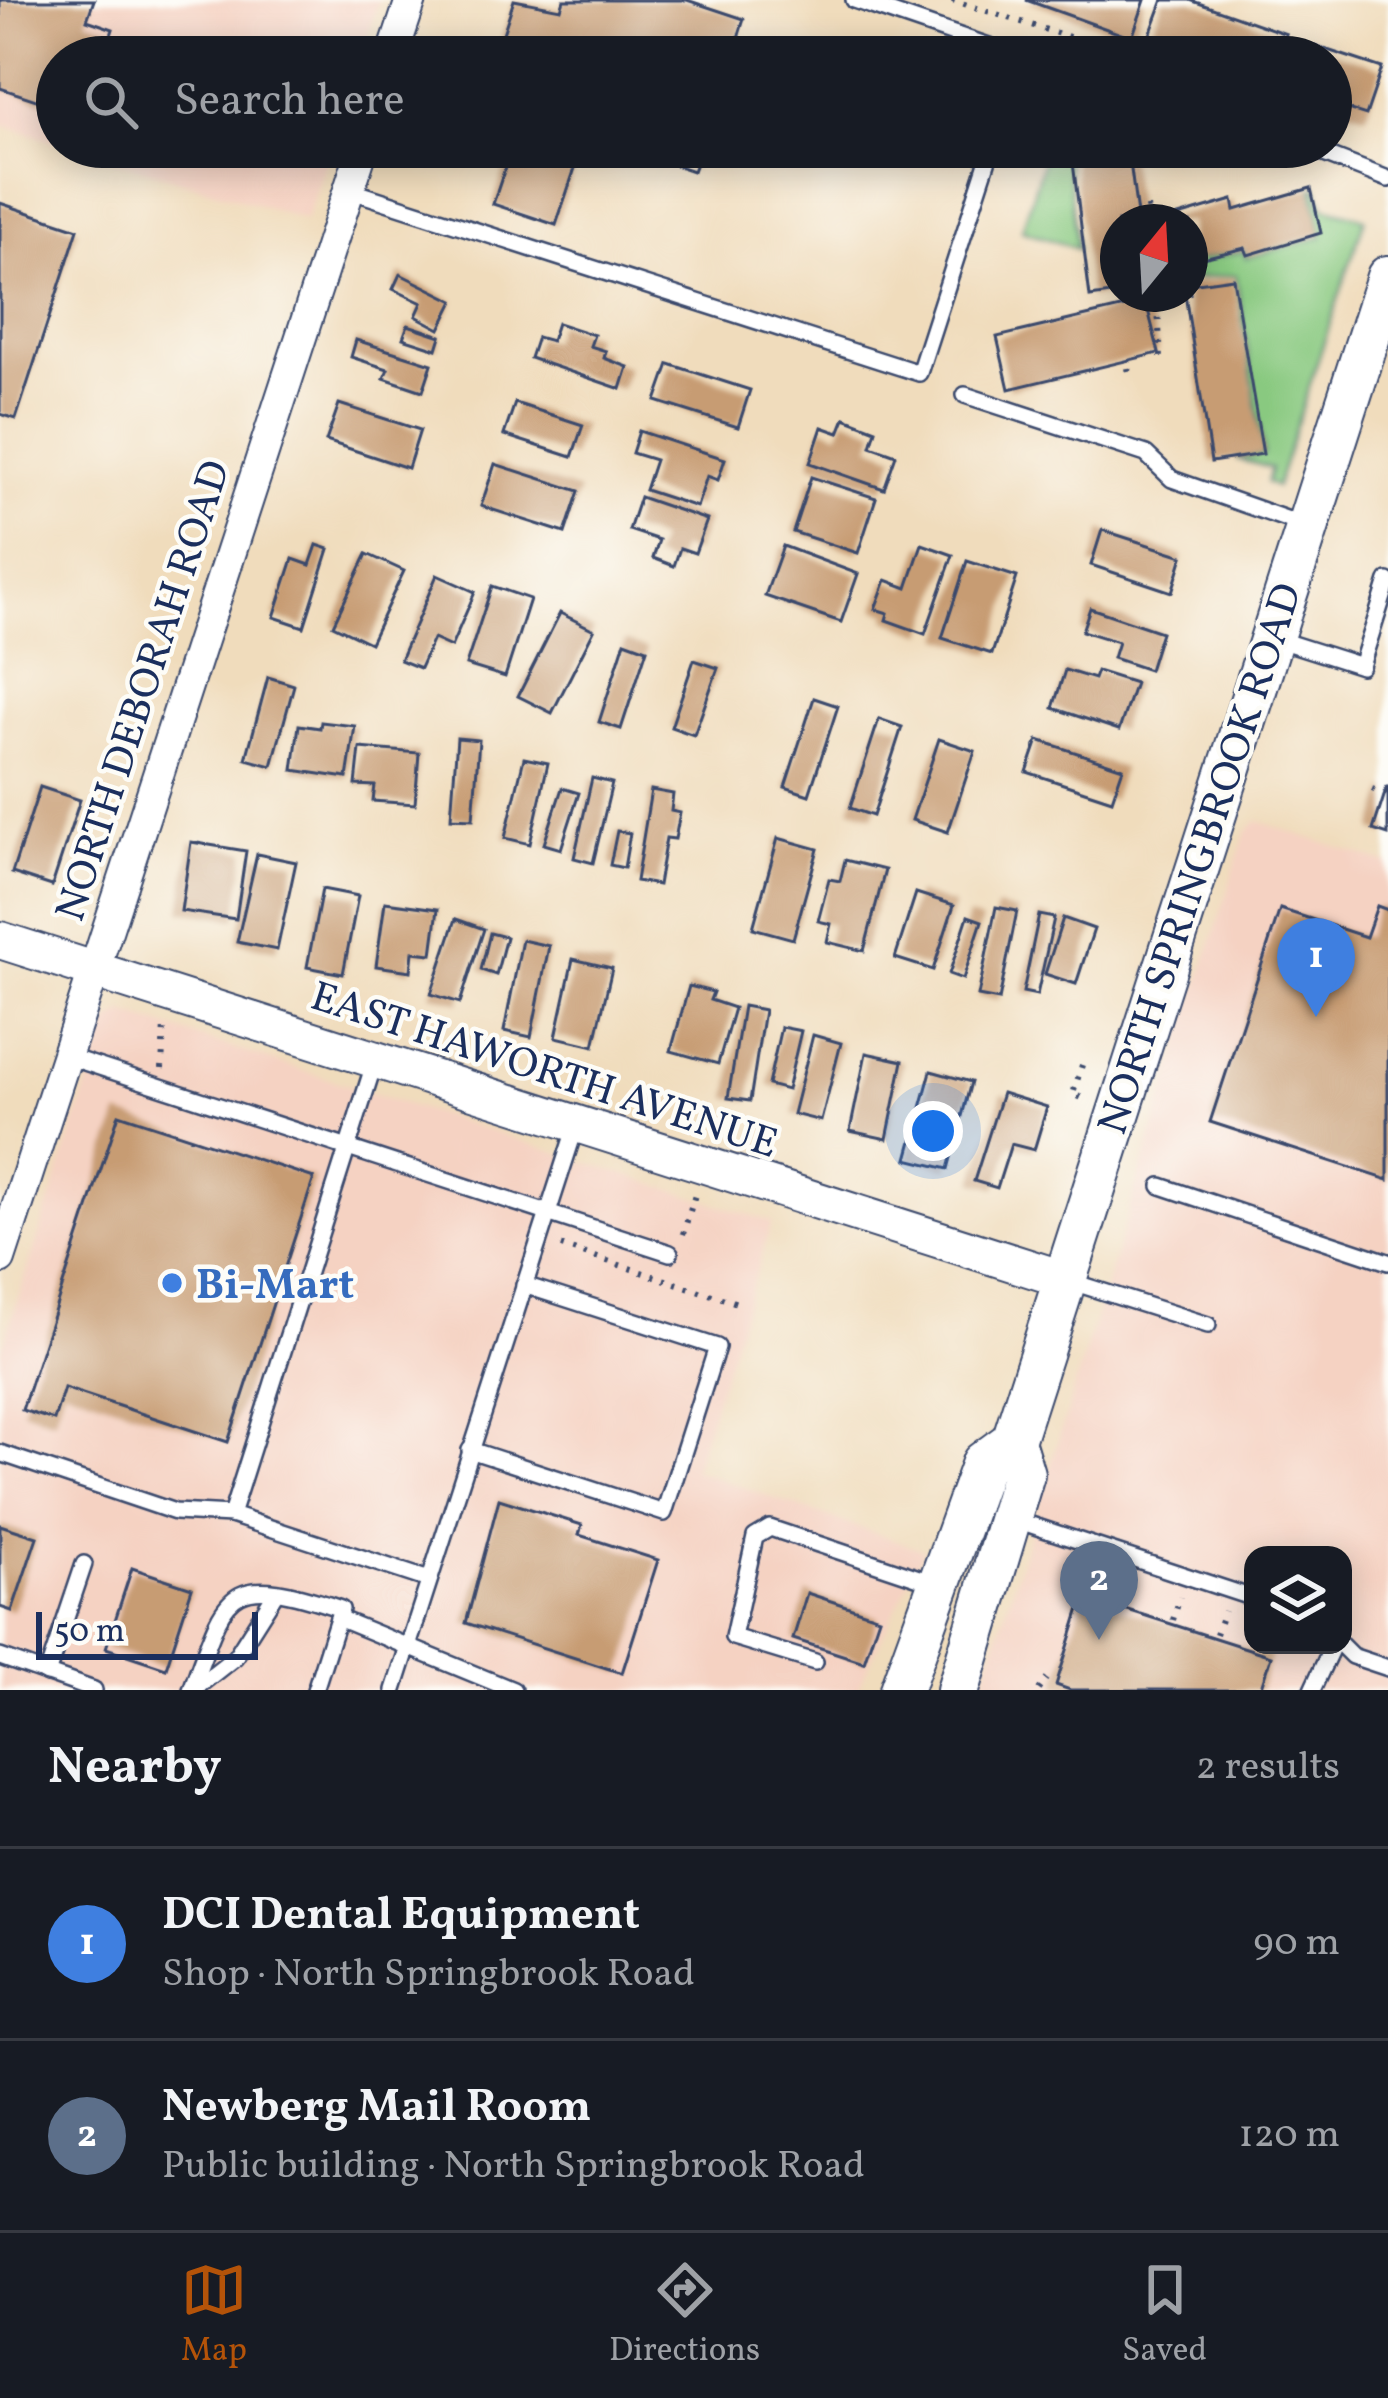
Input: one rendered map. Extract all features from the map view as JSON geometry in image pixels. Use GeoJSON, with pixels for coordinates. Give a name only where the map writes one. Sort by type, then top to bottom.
{"type":"FeatureCollection","features":[{"type":"Feature","properties":{"kind":"main road","name":"NORTH SPRINGBROOK ROAD"},"geometry":{"type":"LineString","coordinates":[[958,1690],[1023,1474],[1013,1441],[1306,526],[1386,293]]}},
{"type":"Feature","properties":{"kind":"main road","name":"NORTH SPRINGBROOK ROAD"},"geometry":{"type":"LineString","coordinates":[[902,1690],[943,1586],[983,1462],[1013,1441]]}},
{"type":"Feature","properties":{"kind":"street"},"geometry":{"type":"LineString","coordinates":[[399,36],[411,0]]}},
{"type":"Feature","properties":{"kind":"street","name":"NORTH DEBORAH ROAD"},"geometry":{"type":"LineString","coordinates":[[0,1259],[356,168]]}},
{"type":"Feature","properties":{"kind":"street","name":"EAST HAWORTH AVENUE"},"geometry":{"type":"LineString","coordinates":[[0,940],[1064,1279]]}},
{"type":"Feature","properties":{"kind":"lane"},"geometry":{"type":"LineString","coordinates":[[854,0],[959,36]]}},
{"type":"Feature","properties":{"kind":"lane"},"geometry":{"type":"LineString","coordinates":[[1352,165],[1388,179]]}},
{"type":"Feature","properties":{"kind":"lane"},"geometry":{"type":"LineString","coordinates":[[349,190],[920,373],[985,168]]}},
{"type":"Feature","properties":{"kind":"lane"},"geometry":{"type":"LineString","coordinates":[[965,395],[1146,454],[1172,479],[1306,526]]}},
{"type":"Feature","properties":{"kind":"lane"},"geometry":{"type":"LineString","coordinates":[[1270,637],[1361,666],[1388,581]]}},
{"type":"Feature","properties":{"kind":"lane"},"geometry":{"type":"LineString","coordinates":[[66,1056],[670,1253]]}},
{"type":"Feature","properties":{"kind":"lane"},"geometry":{"type":"LineString","coordinates":[[232,1515],[375,1061]]}},
{"type":"Feature","properties":{"kind":"lane"},"geometry":{"type":"LineString","coordinates":[[394,1690],[576,1126]]}},
{"type":"Feature","properties":{"kind":"lane"},"geometry":{"type":"LineString","coordinates":[[1161,1186],[1388,1262]]}},
{"type":"Feature","properties":{"kind":"lane"},"geometry":{"type":"LineString","coordinates":[[1064,1279],[1208,1325]]}},
{"type":"Feature","properties":{"kind":"lane"},"geometry":{"type":"LineString","coordinates":[[470,1450],[664,1513],[672,1490],[717,1347],[524,1285]]}},
{"type":"Feature","properties":{"kind":"lane"},"geometry":{"type":"LineString","coordinates":[[0,1453],[175,1512],[232,1515],[429,1580]]}},
{"type":"Feature","properties":{"kind":"lane"},"geometry":{"type":"LineString","coordinates":[[1011,1518],[1244,1595]]}},
{"type":"Feature","properties":{"kind":"lane"},"geometry":{"type":"LineString","coordinates":[[815,1662],[733,1637],[755,1537],[770,1528],[943,1586]]}},
{"type":"Feature","properties":{"kind":"lane"},"geometry":{"type":"LineString","coordinates":[[47,1674],[84,1564]]}},
{"type":"Feature","properties":{"kind":"lane"},"geometry":{"type":"LineString","coordinates":[[192,1690],[225,1602],[244,1592],[275,1594],[340,1610],[315,1690]]}},
{"type":"Feature","properties":{"kind":"lane"},"geometry":{"type":"LineString","coordinates":[[192,1690],[235,1658],[275,1594]]}},
{"type":"Feature","properties":{"kind":"lane"},"geometry":{"type":"LineString","coordinates":[[338,1618],[513,1690]]}},
{"type":"Feature","properties":{"kind":"lane"},"geometry":{"type":"LineString","coordinates":[[1312,1690],[1332,1654]]}},
{"type":"Feature","properties":{"kind":"lane"},"geometry":{"type":"LineString","coordinates":[[1348,1654],[1388,1668]]}},
{"type":"Feature","properties":{"kind":"lane"},"geometry":{"type":"LineString","coordinates":[[0,1657],[94,1690]]}},
{"type":"Feature","properties":{"kind":"path"},"geometry":{"type":"LineString","coordinates":[[952,0],[1065,36]]}},
{"type":"Feature","properties":{"kind":"path"},"geometry":{"type":"LineString","coordinates":[[982,10],[985,0]]}},
{"type":"Feature","properties":{"kind":"path"},"geometry":{"type":"LineString","coordinates":[[1158,312],[1161,358]]}},
{"type":"Feature","properties":{"kind":"path"},"geometry":{"type":"LineString","coordinates":[[1128,368],[1130,378]]}},
{"type":"Feature","properties":{"kind":"path"},"geometry":{"type":"LineString","coordinates":[[1372,789],[1385,794]]}},
{"type":"Feature","properties":{"kind":"path"},"geometry":{"type":"LineString","coordinates":[[165,1021],[160,1041],[165,1051]]}},
{"type":"Feature","properties":{"kind":"path"},"geometry":{"type":"LineString","coordinates":[[1082,1065],[1072,1094],[1084,1099]]}},
{"type":"Feature","properties":{"kind":"path"},"geometry":{"type":"LineString","coordinates":[[560,1246],[737,1303]]}},
{"type":"Feature","properties":{"kind":"path"},"geometry":{"type":"LineString","coordinates":[[1173,1620],[1181,1593]]}},
{"type":"Feature","properties":{"kind":"path"},"geometry":{"type":"LineString","coordinates":[[1216,1634],[1225,1608]]}},
{"type":"Feature","properties":{"kind":"path"},"geometry":{"type":"LineString","coordinates":[[1040,1690],[1047,1679]]}},
{"type":"Feature","properties":{"kind":"shaded area"},"geometry":{"type":"Polygon","coordinates":[[[0,0],[379,0],[367,36],[36,36],[36,135],[0,124],[0,0]]]}},
{"type":"Feature","properties":{"kind":"shaded area"},"geometry":{"type":"Polygon","coordinates":[[[141,168],[324,168],[306,220],[141,168]]]}},
{"type":"Feature","properties":{"kind":"shaded area"},"geometry":{"type":"Polygon","coordinates":[[[1257,821],[1388,864],[1388,1690],[981,1690],[1245,834],[1257,821]]]}},
{"type":"Feature","properties":{"kind":"shaded area"},"geometry":{"type":"Polygon","coordinates":[[[124,1013],[772,1222],[693,1470],[924,1550],[857,1690],[0,1690],[0,1354],[108,1023],[124,1013]]]}},
{"type":"Feature","properties":{"kind":"green space"},"geometry":{"type":"Polygon","coordinates":[[[1041,168],[1067,168],[1077,249],[1022,230],[1041,168]]]}},
{"type":"Feature","properties":{"kind":"green space"},"geometry":{"type":"Polygon","coordinates":[[[1317,187],[1324,207],[1365,218],[1276,487],[1267,483],[1271,468],[1236,459],[1264,454],[1236,275],[1208,277],[1208,258],[1244,251],[1246,258],[1322,237],[1313,188],[1317,187]]]}},
{"type":"Feature","properties":{"kind":"building"},"geometry":{"type":"Polygon","coordinates":[[[0,0],[94,0],[87,20],[113,29],[111,36],[36,36],[36,100],[0,88],[0,0]]]}},
{"type":"Feature","properties":{"kind":"building"},"geometry":{"type":"Polygon","coordinates":[[[514,0],[561,9],[564,0],[687,0],[744,19],[739,36],[502,36],[514,0]]]}},
{"type":"Feature","properties":{"kind":"building"},"geometry":{"type":"Polygon","coordinates":[[[1026,0],[1145,0],[1133,36],[1026,0]]]}},
{"type":"Feature","properties":{"kind":"building"},"geometry":{"type":"Polygon","coordinates":[[[1163,0],[1190,0],[1286,34],[1285,36],[1150,36],[1163,0]]]}},
{"type":"Feature","properties":{"kind":"building"},"geometry":{"type":"Polygon","coordinates":[[[1352,58],[1382,68],[1366,115],[1352,111],[1352,58]]]}},
{"type":"Feature","properties":{"kind":"building"},"geometry":{"type":"Polygon","coordinates":[[[505,168],[575,168],[556,225],[493,204],[505,168]]]}},
{"type":"Feature","properties":{"kind":"building"},"geometry":{"type":"Polygon","coordinates":[[[1074,168],[1131,168],[1136,204],[1100,204],[1100,296],[1090,297],[1074,168]]]}},
{"type":"Feature","properties":{"kind":"building"},"geometry":{"type":"Polygon","coordinates":[[[1311,188],[1321,233],[1248,255],[1245,248],[1208,257],[1208,207],[1233,200],[1235,210],[1311,188]]]}},
{"type":"Feature","properties":{"kind":"building"},"geometry":{"type":"Polygon","coordinates":[[[0,203],[78,229],[16,419],[0,414],[0,203]]]}},
{"type":"Feature","properties":{"kind":"building"},"geometry":{"type":"Polygon","coordinates":[[[400,274],[454,301],[440,329],[416,316],[422,303],[393,289],[400,274]]]}},
{"type":"Feature","properties":{"kind":"building"},"geometry":{"type":"Polygon","coordinates":[[[1233,278],[1263,454],[1211,462],[1188,312],[1208,312],[1208,281],[1233,278]]]}},
{"type":"Feature","properties":{"kind":"building"},"geometry":{"type":"Polygon","coordinates":[[[1103,312],[1149,312],[1159,353],[1009,389],[997,337],[1103,312]]]}},
{"type":"Feature","properties":{"kind":"building"},"geometry":{"type":"Polygon","coordinates":[[[557,323],[594,335],[590,346],[606,351],[604,358],[628,367],[621,389],[530,358],[537,337],[551,341],[557,323]]]}},
{"type":"Feature","properties":{"kind":"building"},"geometry":{"type":"Polygon","coordinates":[[[408,325],[441,336],[437,349],[403,338],[408,325]]]}},
{"type":"Feature","properties":{"kind":"building"},"geometry":{"type":"Polygon","coordinates":[[[356,340],[432,364],[423,391],[384,378],[388,369],[351,357],[356,340]]]}},
{"type":"Feature","properties":{"kind":"building"},"geometry":{"type":"Polygon","coordinates":[[[669,364],[750,390],[738,427],[656,401],[669,364]]]}},
{"type":"Feature","properties":{"kind":"building"},"geometry":{"type":"Polygon","coordinates":[[[515,403],[583,425],[572,457],[504,435],[515,403]]]}},
{"type":"Feature","properties":{"kind":"building"},"geometry":{"type":"Polygon","coordinates":[[[339,404],[420,430],[408,468],[326,441],[339,404]]]}},
{"type":"Feature","properties":{"kind":"building"},"geometry":{"type":"Polygon","coordinates":[[[845,418],[876,430],[871,446],[896,455],[884,489],[810,463],[822,427],[839,433],[845,418]]]}},
{"type":"Feature","properties":{"kind":"building"},"geometry":{"type":"Polygon","coordinates":[[[639,431],[725,459],[718,480],[707,476],[697,507],[645,490],[655,460],[632,453],[639,431]]]}},
{"type":"Feature","properties":{"kind":"building"},"geometry":{"type":"Polygon","coordinates":[[[495,464],[579,491],[565,533],[481,506],[495,464]]]}},
{"type":"Feature","properties":{"kind":"building"},"geometry":{"type":"Polygon","coordinates":[[[811,477],[876,498],[858,553],[793,532],[811,477]]]}},
{"type":"Feature","properties":{"kind":"building"},"geometry":{"type":"Polygon","coordinates":[[[640,497],[707,520],[695,553],[680,548],[674,566],[653,558],[659,540],[629,530],[640,497]]]}},
{"type":"Feature","properties":{"kind":"building"},"geometry":{"type":"Polygon","coordinates":[[[1102,530],[1183,556],[1172,592],[1091,565],[1102,530]]]}},
{"type":"Feature","properties":{"kind":"building"},"geometry":{"type":"Polygon","coordinates":[[[922,544],[953,555],[925,634],[886,620],[888,613],[875,609],[886,580],[907,588],[922,544]]]}},
{"type":"Feature","properties":{"kind":"building"},"geometry":{"type":"Polygon","coordinates":[[[317,545],[329,549],[304,627],[274,617],[293,559],[310,565],[317,545]]]}},
{"type":"Feature","properties":{"kind":"building"},"geometry":{"type":"Polygon","coordinates":[[[783,546],[858,574],[841,622],[765,596],[783,546]]]}},
{"type":"Feature","properties":{"kind":"building"},"geometry":{"type":"Polygon","coordinates":[[[367,554],[404,571],[370,643],[333,625],[367,554]]]}},
{"type":"Feature","properties":{"kind":"building"},"geometry":{"type":"Polygon","coordinates":[[[967,561],[1017,577],[992,654],[942,638],[967,561]]]}},
{"type":"Feature","properties":{"kind":"building"},"geometry":{"type":"Polygon","coordinates":[[[437,575],[475,592],[451,647],[433,639],[420,668],[400,660],[437,575]]]}},
{"type":"Feature","properties":{"kind":"building"},"geometry":{"type":"Polygon","coordinates":[[[492,586],[530,599],[505,677],[466,665],[492,586]]]}},
{"type":"Feature","properties":{"kind":"building"},"geometry":{"type":"Polygon","coordinates":[[[1090,608],[1161,632],[1149,670],[1113,658],[1118,642],[1082,631],[1090,608]]]}},
{"type":"Feature","properties":{"kind":"building"},"geometry":{"type":"Polygon","coordinates":[[[560,613],[594,630],[552,713],[518,696],[560,613]]]}},
{"type":"Feature","properties":{"kind":"building"},"geometry":{"type":"Polygon","coordinates":[[[625,641],[647,649],[621,729],[599,722],[625,641]]]}},
{"type":"Feature","properties":{"kind":"building"},"geometry":{"type":"Polygon","coordinates":[[[694,660],[718,668],[694,735],[671,727],[694,660]]]}},
{"type":"Feature","properties":{"kind":"building"},"geometry":{"type":"Polygon","coordinates":[[[1065,670],[1094,679],[1097,671],[1135,683],[1119,730],[1053,708],[1065,670]]]}},
{"type":"Feature","properties":{"kind":"building"},"geometry":{"type":"Polygon","coordinates":[[[268,677],[294,685],[272,766],[246,759],[268,677]]]}},
{"type":"Feature","properties":{"kind":"building"},"geometry":{"type":"Polygon","coordinates":[[[814,698],[838,706],[809,795],[785,787],[814,698]]]}},
{"type":"Feature","properties":{"kind":"building"},"geometry":{"type":"Polygon","coordinates":[[[879,719],[902,727],[873,816],[850,808],[879,719]]]}},
{"type":"Feature","properties":{"kind":"building"},"geometry":{"type":"Polygon","coordinates":[[[321,722],[355,726],[347,778],[293,770],[299,725],[320,728],[321,722]]]}},
{"type":"Feature","properties":{"kind":"building"},"geometry":{"type":"Polygon","coordinates":[[[457,738],[479,740],[473,819],[451,818],[457,738]]]}},
{"type":"Feature","properties":{"kind":"building"},"geometry":{"type":"Polygon","coordinates":[[[939,739],[975,751],[948,832],[912,820],[939,739]]]}},
{"type":"Feature","properties":{"kind":"building"},"geometry":{"type":"Polygon","coordinates":[[[1038,740],[1123,768],[1112,800],[1027,772],[1038,740]]]}},
{"type":"Feature","properties":{"kind":"building"},"geometry":{"type":"Polygon","coordinates":[[[360,748],[419,753],[415,804],[373,801],[375,786],[356,785],[360,748]]]}},
{"type":"Feature","properties":{"kind":"building"},"geometry":{"type":"Polygon","coordinates":[[[524,758],[548,763],[530,844],[505,838],[524,758]]]}},
{"type":"Feature","properties":{"kind":"building"},"geometry":{"type":"Polygon","coordinates":[[[592,778],[612,783],[593,863],[574,858],[592,778]]]}},
{"type":"Feature","properties":{"kind":"building"},"geometry":{"type":"Polygon","coordinates":[[[40,787],[80,800],[52,886],[12,873],[40,787]]]}},
{"type":"Feature","properties":{"kind":"building"},"geometry":{"type":"Polygon","coordinates":[[[1388,787],[1388,835],[1373,830],[1388,787]]]}},
{"type":"Feature","properties":{"kind":"building"},"geometry":{"type":"Polygon","coordinates":[[[562,788],[579,793],[561,849],[544,844],[562,788]]]}},
{"type":"Feature","properties":{"kind":"building"},"geometry":{"type":"Polygon","coordinates":[[[651,790],[673,794],[671,811],[680,813],[675,839],[666,838],[658,885],[636,881],[651,790]]]}},
{"type":"Feature","properties":{"kind":"building"},"geometry":{"type":"Polygon","coordinates":[[[617,831],[630,833],[624,868],[610,865],[617,831]]]}},
{"type":"Feature","properties":{"kind":"building"},"geometry":{"type":"Polygon","coordinates":[[[778,838],[818,849],[793,939],[753,928],[778,838]]]}},
{"type":"Feature","properties":{"kind":"building"},"geometry":{"type":"Polygon","coordinates":[[[191,842],[246,851],[236,919],[181,911],[191,842]]]}},
{"type":"Feature","properties":{"kind":"building"},"geometry":{"type":"Polygon","coordinates":[[[257,854],[296,862],[277,950],[237,942],[257,854]]]}},
{"type":"Feature","properties":{"kind":"building"},"geometry":{"type":"Polygon","coordinates":[[[845,860],[885,870],[864,951],[827,942],[831,924],[818,921],[829,879],[840,881],[845,860]]]}},
{"type":"Feature","properties":{"kind":"building"},"geometry":{"type":"Polygon","coordinates":[[[322,889],[358,896],[343,974],[307,967],[322,889]]]}},
{"type":"Feature","properties":{"kind":"building"},"geometry":{"type":"Polygon","coordinates":[[[916,893],[954,905],[933,970],[895,958],[916,893]]]}},
{"type":"Feature","properties":{"kind":"building"},"geometry":{"type":"Polygon","coordinates":[[[385,902],[438,909],[432,954],[413,952],[411,971],[376,966],[385,902]]]}},
{"type":"Feature","properties":{"kind":"building"},"geometry":{"type":"Polygon","coordinates":[[[1377,906],[1388,910],[1388,1180],[1210,1122],[1280,909],[1366,937],[1377,906]]]}},
{"type":"Feature","properties":{"kind":"building"},"geometry":{"type":"Polygon","coordinates":[[[996,907],[1017,911],[999,1000],[978,996],[996,907]]]}},
{"type":"Feature","properties":{"kind":"building"},"geometry":{"type":"Polygon","coordinates":[[[1039,915],[1054,918],[1037,995],[1023,992],[1039,915]]]}},
{"type":"Feature","properties":{"kind":"building"},"geometry":{"type":"Polygon","coordinates":[[[968,916],[982,921],[963,979],[949,974],[968,916]]]}},
{"type":"Feature","properties":{"kind":"building"},"geometry":{"type":"Polygon","coordinates":[[[1063,918],[1094,929],[1076,984],[1045,974],[1063,918]]]}},
{"type":"Feature","properties":{"kind":"building"},"geometry":{"type":"Polygon","coordinates":[[[456,919],[484,929],[460,1003],[431,994],[456,919]]]}},
{"type":"Feature","properties":{"kind":"building"},"geometry":{"type":"Polygon","coordinates":[[[490,933],[506,937],[496,975],[481,970],[490,933]]]}},
{"type":"Feature","properties":{"kind":"building"},"geometry":{"type":"Polygon","coordinates":[[[522,940],[549,946],[531,1037],[504,1031],[522,940]]]}},
{"type":"Feature","properties":{"kind":"building"},"geometry":{"type":"Polygon","coordinates":[[[573,959],[612,968],[594,1046],[556,1037],[573,959]]]}},
{"type":"Feature","properties":{"kind":"building"},"geometry":{"type":"Polygon","coordinates":[[[689,986],[713,992],[710,1000],[734,1008],[718,1064],[671,1051],[689,986]]]}},
{"type":"Feature","properties":{"kind":"building"},"geometry":{"type":"Polygon","coordinates":[[[743,1006],[764,1010],[750,1101],[728,1098],[743,1006]]]}},
{"type":"Feature","properties":{"kind":"building"},"geometry":{"type":"Polygon","coordinates":[[[781,1027],[801,1031],[787,1090],[768,1085],[781,1027]]]}},
{"type":"Feature","properties":{"kind":"building"},"geometry":{"type":"Polygon","coordinates":[[[813,1035],[841,1043],[821,1121],[793,1114],[813,1035]]]}},
{"type":"Feature","properties":{"kind":"building"},"geometry":{"type":"Polygon","coordinates":[[[866,1053],[903,1061],[887,1139],[850,1131],[866,1053]]]}},
{"type":"Feature","properties":{"kind":"building"},"geometry":{"type":"Polygon","coordinates":[[[931,1071],[971,1082],[948,1169],[907,1159],[931,1071]]]}},
{"type":"Feature","properties":{"kind":"building"},"geometry":{"type":"Polygon","coordinates":[[[1002,1093],[1047,1107],[1034,1150],[1011,1144],[997,1188],[974,1181],[1002,1093]]]}},
{"type":"Feature","properties":{"kind":"building","name":"Bi-Mart"},"geometry":{"type":"Polygon","coordinates":[[[119,1114],[314,1178],[228,1442],[64,1388],[54,1420],[22,1410],[119,1114]]]}},
{"type":"Feature","properties":{"kind":"building"},"geometry":{"type":"Polygon","coordinates":[[[499,1499],[582,1525],[579,1535],[658,1560],[622,1673],[466,1623],[499,1499]]]}},
{"type":"Feature","properties":{"kind":"building"},"geometry":{"type":"Polygon","coordinates":[[[0,1525],[37,1537],[12,1611],[0,1607],[0,1525]]]}},
{"type":"Feature","properties":{"kind":"building"},"geometry":{"type":"Polygon","coordinates":[[[132,1568],[192,1588],[166,1668],[106,1648],[132,1568]]]}},
{"type":"Feature","properties":{"kind":"building"},"geometry":{"type":"Polygon","coordinates":[[[807,1593],[879,1617],[864,1662],[793,1639],[807,1593]]]}},
{"type":"Feature","properties":{"kind":"building"},"geometry":{"type":"Polygon","coordinates":[[[1084,1596],[1244,1647],[1244,1654],[1271,1656],[1260,1690],[1070,1690],[1056,1685],[1084,1596]]]}},
{"type":"Feature","properties":{"kind":"place","name":"DCI Dental Equipment"},"geometry":{"type":"Point","coordinates":[1316,1017]}},
{"type":"Feature","properties":{"kind":"place","name":"Bi-Mart"},"geometry":{"type":"Point","coordinates":[172,1283]}},
{"type":"Feature","properties":{"kind":"place","name":"Newberg Mail Room"},"geometry":{"type":"Point","coordinates":[1099,1640]}}]}
